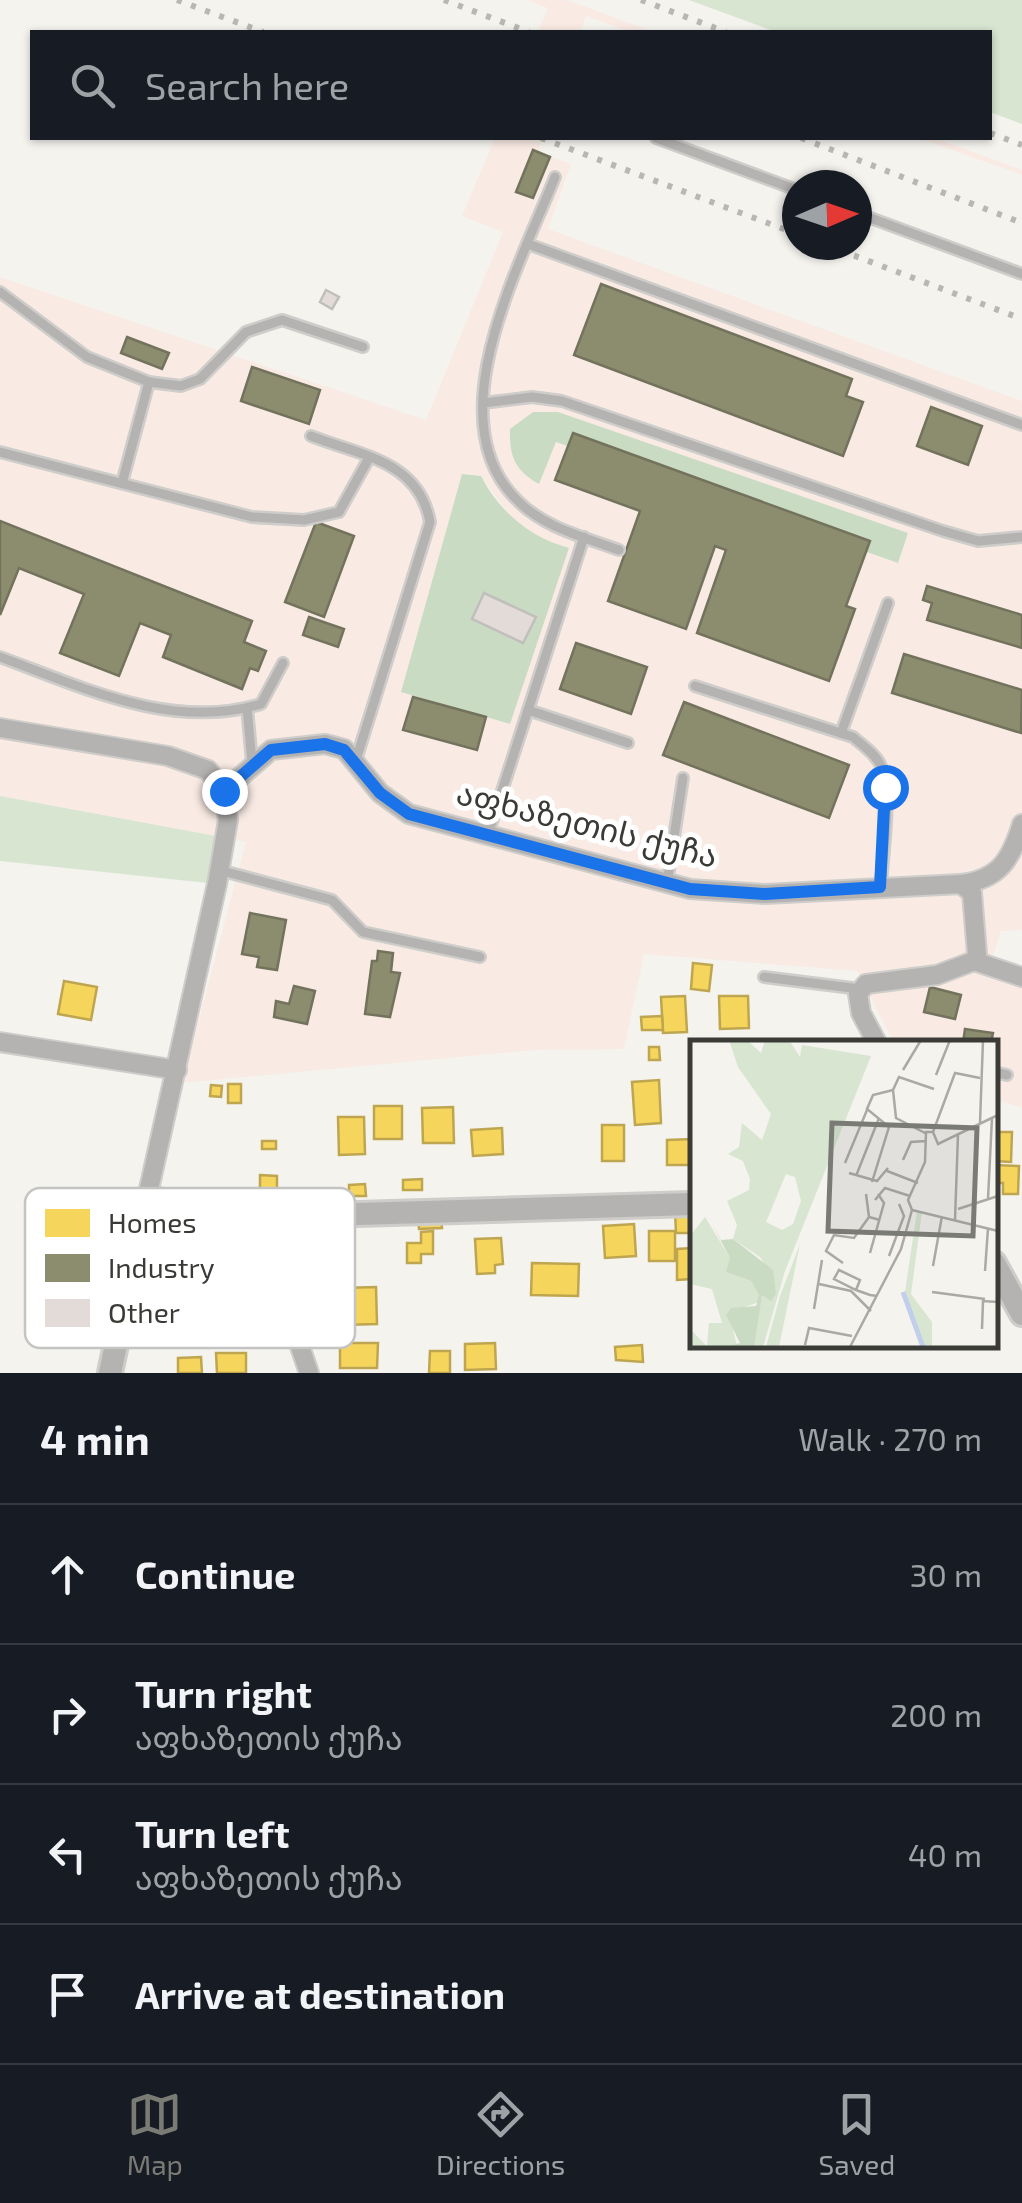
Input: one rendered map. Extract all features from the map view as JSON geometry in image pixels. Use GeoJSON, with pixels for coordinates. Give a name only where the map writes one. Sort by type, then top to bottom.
{"type":"FeatureCollection","features":[{"type":"Feature","properties":{"kind":"street"},"geometry":{"type":"LineString","coordinates":[[0,728],[168,756],[208,770],[224,791],[228,820],[219,870],[149,1188]]}},
{"type":"Feature","properties":{"kind":"street"},"geometry":{"type":"LineString","coordinates":[[224,791],[252,762],[271,750],[325,744],[344,750],[356,760]]}},
{"type":"Feature","properties":{"kind":"street","name":"აფხაზეთის ქუჩა"},"geometry":{"type":"LineString","coordinates":[[356,760],[380,793],[409,814],[667,883],[765,894],[961,884]]}},
{"type":"Feature","properties":{"kind":"street"},"geometry":{"type":"LineString","coordinates":[[961,884],[979,882],[1004,868],[1022,824]]}},
{"type":"Feature","properties":{"kind":"street"},"geometry":{"type":"LineString","coordinates":[[961,884],[972,892],[974,961]]}},
{"type":"Feature","properties":{"kind":"street"},"geometry":{"type":"LineString","coordinates":[[875,1040],[861,1013],[858,994],[866,984],[937,975],[974,961],[1022,977]]}},
{"type":"Feature","properties":{"kind":"street"},"geometry":{"type":"LineString","coordinates":[[0,1042],[177,1070]]}},
{"type":"Feature","properties":{"kind":"street"},"geometry":{"type":"LineString","coordinates":[[355,1214],[690,1204]]}},
{"type":"Feature","properties":{"kind":"street"},"geometry":{"type":"LineString","coordinates":[[997,1268],[1022,1314]]}},
{"type":"Feature","properties":{"kind":"street"},"geometry":{"type":"LineString","coordinates":[[110,1373],[115,1348]]}},
{"type":"Feature","properties":{"kind":"street"},"geometry":{"type":"LineString","coordinates":[[301,1348],[309,1373]]}},
{"type":"Feature","properties":{"kind":"lane"},"geometry":{"type":"LineString","coordinates":[[661,140],[782,184]]}},
{"type":"Feature","properties":{"kind":"lane"},"geometry":{"type":"LineString","coordinates":[[554,177],[494,334],[483,403],[487,450],[517,500],[553,526],[619,550]]}},
{"type":"Feature","properties":{"kind":"lane"},"geometry":{"type":"LineString","coordinates":[[872,219],[1022,274]]}},
{"type":"Feature","properties":{"kind":"lane"},"geometry":{"type":"LineString","coordinates":[[528,244],[1022,426]]}},
{"type":"Feature","properties":{"kind":"lane"},"geometry":{"type":"LineString","coordinates":[[0,292],[87,357],[149,382],[181,386],[200,379],[246,332],[282,320],[363,346]]}},
{"type":"Feature","properties":{"kind":"lane"},"geometry":{"type":"LineString","coordinates":[[122,484],[149,382]]}},
{"type":"Feature","properties":{"kind":"lane"},"geometry":{"type":"LineString","coordinates":[[483,403],[532,396],[562,401],[943,532],[978,540],[1022,537]]}},
{"type":"Feature","properties":{"kind":"lane"},"geometry":{"type":"LineString","coordinates":[[311,436],[414,480],[430,522],[356,760]]}},
{"type":"Feature","properties":{"kind":"lane"},"geometry":{"type":"LineString","coordinates":[[0,452],[252,517],[304,520],[339,512],[369,458]]}},
{"type":"Feature","properties":{"kind":"lane"},"geometry":{"type":"LineString","coordinates":[[487,836],[584,537]]}},
{"type":"Feature","properties":{"kind":"lane"},"geometry":{"type":"LineString","coordinates":[[841,733],[888,603]]}},
{"type":"Feature","properties":{"kind":"lane"},"geometry":{"type":"LineString","coordinates":[[0,656],[113,700],[195,712],[261,704],[283,663]]}},
{"type":"Feature","properties":{"kind":"lane"},"geometry":{"type":"LineString","coordinates":[[695,686],[853,737],[881,765],[885,787],[880,887]]}},
{"type":"Feature","properties":{"kind":"lane"},"geometry":{"type":"LineString","coordinates":[[247,708],[252,762]]}},
{"type":"Feature","properties":{"kind":"lane"},"geometry":{"type":"LineString","coordinates":[[528,710],[628,743]]}},
{"type":"Feature","properties":{"kind":"lane"},"geometry":{"type":"LineString","coordinates":[[667,883],[683,778]]}},
{"type":"Feature","properties":{"kind":"lane"},"geometry":{"type":"LineString","coordinates":[[219,870],[332,900],[362,932],[480,957]]}},
{"type":"Feature","properties":{"kind":"lane"},"geometry":{"type":"LineString","coordinates":[[764,978],[862,989]]}},
{"type":"Feature","properties":{"kind":"lane"},"geometry":{"type":"LineString","coordinates":[[997,1073],[1007,1075]]}},
{"type":"Feature","properties":{"kind":"shaded area"},"geometry":{"type":"Polygon","coordinates":[[[527,0],[567,0],[649,30],[624,30],[586,16],[581,30],[539,30],[548,8],[527,0]]]}},
{"type":"Feature","properties":{"kind":"shaded area"},"geometry":{"type":"Polygon","coordinates":[[[494,140],[541,140],[538,152],[571,164],[548,229],[1022,401],[1022,930],[1001,931],[987,974],[1022,984],[1022,1108],[997,1100],[997,1040],[892,1040],[857,971],[644,954],[624,1049],[535,1050],[182,1083],[246,842],[0,796],[0,277],[426,420],[503,232],[462,216],[494,140]],[[558,412],[538,484],[556,442],[898,563],[907,533],[558,412]],[[462,474],[402,692],[509,724],[568,549],[545,542],[511,517],[480,476],[462,474]]]}},
{"type":"Feature","properties":{"kind":"shaded area"},"geometry":{"type":"Polygon","coordinates":[[[925,140],[940,140],[1022,170],[1022,175],[925,140]]]}},
{"type":"Feature","properties":{"kind":"green space"},"geometry":{"type":"Polygon","coordinates":[[[689,0],[1022,0],[1022,124],[992,113],[992,30],[771,30],[689,0]]]}},
{"type":"Feature","properties":{"kind":"green space"},"geometry":{"type":"Polygon","coordinates":[[[533,412],[558,412],[908,533],[898,563],[556,442],[539,484],[519,468],[510,439],[510,429],[533,412]]]}},
{"type":"Feature","properties":{"kind":"green space"},"geometry":{"type":"Polygon","coordinates":[[[462,474],[481,476],[497,501],[517,521],[541,537],[569,548],[510,724],[401,692],[462,474]]]}},
{"type":"Feature","properties":{"kind":"green space"},"geometry":{"type":"Polygon","coordinates":[[[0,796],[216,836],[208,883],[0,861],[0,796]]]}},
{"type":"Feature","properties":{"kind":"building: Homes"},"geometry":{"type":"Polygon","coordinates":[[[693,963],[712,965],[709,991],[691,989],[693,963]]]}},
{"type":"Feature","properties":{"kind":"building: Homes"},"geometry":{"type":"Polygon","coordinates":[[[64,981],[97,987],[91,1020],[58,1014],[64,981]]]}},
{"type":"Feature","properties":{"kind":"building: Homes"},"geometry":{"type":"Polygon","coordinates":[[[685,996],[687,1032],[663,1033],[661,997],[685,996]]]}},
{"type":"Feature","properties":{"kind":"building: Homes"},"geometry":{"type":"Polygon","coordinates":[[[719,996],[748,996],[749,1028],[720,1029],[719,996]]]}},
{"type":"Feature","properties":{"kind":"building: Homes"},"geometry":{"type":"Polygon","coordinates":[[[662,1016],[663,1030],[642,1030],[641,1017],[662,1016]]]}},
{"type":"Feature","properties":{"kind":"building: Homes"},"geometry":{"type":"Polygon","coordinates":[[[649,1047],[659,1047],[660,1060],[649,1060],[649,1047]]]}},
{"type":"Feature","properties":{"kind":"building: Homes"},"geometry":{"type":"Polygon","coordinates":[[[659,1080],[661,1123],[635,1125],[632,1082],[659,1080]]]}},
{"type":"Feature","properties":{"kind":"building: Homes"},"geometry":{"type":"Polygon","coordinates":[[[228,1084],[241,1084],[241,1103],[228,1103],[228,1084]]]}},
{"type":"Feature","properties":{"kind":"building: Homes"},"geometry":{"type":"Polygon","coordinates":[[[211,1085],[222,1086],[221,1097],[210,1096],[211,1085]]]}},
{"type":"Feature","properties":{"kind":"building: Homes"},"geometry":{"type":"Polygon","coordinates":[[[374,1106],[402,1106],[402,1139],[374,1139],[374,1106]]]}},
{"type":"Feature","properties":{"kind":"building: Homes"},"geometry":{"type":"Polygon","coordinates":[[[453,1107],[454,1143],[423,1143],[422,1108],[453,1107]]]}},
{"type":"Feature","properties":{"kind":"building: Homes"},"geometry":{"type":"Polygon","coordinates":[[[338,1117],[364,1117],[365,1154],[339,1155],[338,1117]]]}},
{"type":"Feature","properties":{"kind":"building: Homes"},"geometry":{"type":"Polygon","coordinates":[[[602,1125],[624,1125],[624,1161],[602,1161],[602,1125]]]}},
{"type":"Feature","properties":{"kind":"building: Homes"},"geometry":{"type":"Polygon","coordinates":[[[502,1128],[503,1154],[473,1156],[471,1130],[502,1128]]]}},
{"type":"Feature","properties":{"kind":"building: Homes"},"geometry":{"type":"Polygon","coordinates":[[[997,1132],[1012,1132],[1011,1162],[997,1161],[997,1132]]]}},
{"type":"Feature","properties":{"kind":"building: Homes"},"geometry":{"type":"Polygon","coordinates":[[[690,1139],[690,1165],[667,1165],[667,1140],[690,1139]]]}},
{"type":"Feature","properties":{"kind":"building: Homes"},"geometry":{"type":"Polygon","coordinates":[[[262,1141],[276,1141],[276,1149],[262,1149],[262,1141]]]}},
{"type":"Feature","properties":{"kind":"building: Homes"},"geometry":{"type":"Polygon","coordinates":[[[997,1165],[1019,1166],[1018,1194],[1003,1194],[1003,1183],[997,1183],[997,1165]]]}},
{"type":"Feature","properties":{"kind":"building: Homes"},"geometry":{"type":"Polygon","coordinates":[[[260,1175],[277,1176],[277,1188],[260,1188],[260,1175]]]}},
{"type":"Feature","properties":{"kind":"building: Homes"},"geometry":{"type":"Polygon","coordinates":[[[422,1179],[422,1190],[403,1190],[403,1180],[422,1179]]]}},
{"type":"Feature","properties":{"kind":"building: Homes"},"geometry":{"type":"Polygon","coordinates":[[[365,1184],[366,1196],[355,1196],[355,1188],[349,1185],[365,1184]]]}},
{"type":"Feature","properties":{"kind":"building: Homes"},"geometry":{"type":"Polygon","coordinates":[[[675,1211],[690,1211],[690,1233],[676,1233],[675,1211]]]}},
{"type":"Feature","properties":{"kind":"building: Homes"},"geometry":{"type":"Polygon","coordinates":[[[418,1217],[441,1217],[442,1228],[419,1229],[418,1217]]]}},
{"type":"Feature","properties":{"kind":"building: Homes"},"geometry":{"type":"Polygon","coordinates":[[[634,1224],[636,1256],[605,1258],[603,1226],[634,1224]]]}},
{"type":"Feature","properties":{"kind":"building: Homes"},"geometry":{"type":"Polygon","coordinates":[[[433,1231],[433,1254],[421,1254],[421,1263],[407,1263],[407,1243],[421,1243],[421,1232],[433,1231]]]}},
{"type":"Feature","properties":{"kind":"building: Homes"},"geometry":{"type":"Polygon","coordinates":[[[649,1231],[675,1231],[675,1261],[649,1261],[649,1231]]]}},
{"type":"Feature","properties":{"kind":"building: Homes"},"geometry":{"type":"Polygon","coordinates":[[[501,1238],[503,1264],[495,1265],[495,1273],[477,1274],[475,1239],[501,1238]]]}},
{"type":"Feature","properties":{"kind":"building: Homes"},"geometry":{"type":"Polygon","coordinates":[[[690,1248],[690,1279],[677,1280],[677,1249],[690,1248]]]}},
{"type":"Feature","properties":{"kind":"building: Homes"},"geometry":{"type":"Polygon","coordinates":[[[532,1263],[579,1264],[578,1296],[531,1295],[532,1263]]]}},
{"type":"Feature","properties":{"kind":"building: Homes"},"geometry":{"type":"Polygon","coordinates":[[[376,1287],[377,1324],[355,1325],[355,1288],[376,1287]]]}},
{"type":"Feature","properties":{"kind":"building: Homes"},"geometry":{"type":"Polygon","coordinates":[[[355,1343],[378,1343],[377,1368],[340,1368],[340,1348],[355,1348],[355,1343]]]}},
{"type":"Feature","properties":{"kind":"building: Homes"},"geometry":{"type":"Polygon","coordinates":[[[495,1343],[496,1369],[465,1370],[465,1344],[495,1343]]]}},
{"type":"Feature","properties":{"kind":"building: Homes"},"geometry":{"type":"Polygon","coordinates":[[[642,1345],[643,1362],[616,1360],[615,1347],[642,1345]]]}},
{"type":"Feature","properties":{"kind":"building: Homes"},"geometry":{"type":"Polygon","coordinates":[[[430,1351],[450,1351],[450,1373],[429,1373],[430,1351]]]}},
{"type":"Feature","properties":{"kind":"building: Homes"},"geometry":{"type":"Polygon","coordinates":[[[216,1353],[246,1353],[246,1373],[217,1373],[216,1353]]]}},
{"type":"Feature","properties":{"kind":"building: Homes"},"geometry":{"type":"Polygon","coordinates":[[[201,1357],[202,1373],[178,1373],[178,1358],[201,1357]]]}},
{"type":"Feature","properties":{"kind":"building: Industry"},"geometry":{"type":"Polygon","coordinates":[[[533,150],[550,157],[533,198],[516,192],[533,150]]]}},
{"type":"Feature","properties":{"kind":"building: Industry"},"geometry":{"type":"Polygon","coordinates":[[[601,284],[852,379],[846,396],[863,402],[843,456],[574,355],[601,284]]]}},
{"type":"Feature","properties":{"kind":"building: Industry"},"geometry":{"type":"Polygon","coordinates":[[[127,337],[169,353],[162,369],[121,353],[127,337]]]}},
{"type":"Feature","properties":{"kind":"building: Industry"},"geometry":{"type":"Polygon","coordinates":[[[252,367],[320,390],[309,424],[241,401],[252,367]]]}},
{"type":"Feature","properties":{"kind":"building: Industry"},"geometry":{"type":"Polygon","coordinates":[[[931,407],[982,426],[968,465],[917,446],[931,407]]]}},
{"type":"Feature","properties":{"kind":"building: Industry"},"geometry":{"type":"Polygon","coordinates":[[[573,433],[870,541],[846,606],[855,609],[829,681],[697,633],[726,550],[715,546],[686,629],[608,601],[640,511],[555,480],[573,433]]]}},
{"type":"Feature","properties":{"kind":"building: Industry"},"geometry":{"type":"Polygon","coordinates":[[[0,521],[252,621],[244,642],[266,651],[258,671],[250,668],[242,689],[163,657],[171,635],[140,623],[119,676],[60,653],[84,594],[19,568],[0,615],[0,521]]]}},
{"type":"Feature","properties":{"kind":"building: Industry"},"geometry":{"type":"Polygon","coordinates":[[[316,522],[354,536],[324,617],[285,602],[316,522]]]}},
{"type":"Feature","properties":{"kind":"building: Industry"},"geometry":{"type":"Polygon","coordinates":[[[927,586],[1022,615],[1022,648],[927,620],[932,603],[923,600],[927,586]]]}},
{"type":"Feature","properties":{"kind":"building: Industry"},"geometry":{"type":"Polygon","coordinates":[[[309,617],[344,629],[338,647],[303,635],[309,617]]]}},
{"type":"Feature","properties":{"kind":"building: Industry"},"geometry":{"type":"Polygon","coordinates":[[[576,643],[647,667],[631,714],[560,689],[576,643]]]}},
{"type":"Feature","properties":{"kind":"building: Industry"},"geometry":{"type":"Polygon","coordinates":[[[904,654],[1022,690],[1021,733],[892,693],[904,654]]]}},
{"type":"Feature","properties":{"kind":"building: Industry"},"geometry":{"type":"Polygon","coordinates":[[[413,697],[486,717],[477,750],[403,730],[413,697]]]}},
{"type":"Feature","properties":{"kind":"building: Industry"},"geometry":{"type":"Polygon","coordinates":[[[684,702],[849,765],[829,818],[663,755],[684,702]]]}},
{"type":"Feature","properties":{"kind":"building: Industry"},"geometry":{"type":"Polygon","coordinates":[[[250,913],[286,920],[277,970],[257,967],[259,957],[242,954],[250,913]]]}},
{"type":"Feature","properties":{"kind":"building: Industry"},"geometry":{"type":"Polygon","coordinates":[[[378,951],[393,953],[391,972],[400,973],[390,1017],[365,1014],[372,961],[377,961],[378,951]]]}},
{"type":"Feature","properties":{"kind":"building: Industry"},"geometry":{"type":"Polygon","coordinates":[[[294,986],[315,991],[307,1024],[274,1017],[276,1001],[289,1004],[294,986]]]}},
{"type":"Feature","properties":{"kind":"building: Industry"},"geometry":{"type":"Polygon","coordinates":[[[930,987],[961,995],[955,1019],[924,1012],[930,987]]]}},
{"type":"Feature","properties":{"kind":"building: Industry"},"geometry":{"type":"Polygon","coordinates":[[[965,1029],[993,1033],[992,1040],[963,1040],[965,1029]]]}},
{"type":"Feature","properties":{"kind":"building: Other"},"geometry":{"type":"Polygon","coordinates":[[[326,290],[339,297],[332,309],[320,302],[326,290]]]}},
{"type":"Feature","properties":{"kind":"building: Other"},"geometry":{"type":"Polygon","coordinates":[[[484,593],[536,617],[523,643],[472,619],[484,593]]]}},
{"type":"Feature","properties":{"kind":"railway"},"geometry":{"type":"LineString","coordinates":[[177,0],[258,30]]}},
{"type":"Feature","properties":{"kind":"railway"},"geometry":{"type":"LineString","coordinates":[[444,0],[524,30]]}},
{"type":"Feature","properties":{"kind":"railway"},"geometry":{"type":"LineString","coordinates":[[641,0],[721,30]]}},
{"type":"Feature","properties":{"kind":"railway"},"geometry":{"type":"LineString","coordinates":[[992,134],[1022,145]]}},
{"type":"Feature","properties":{"kind":"railway"},"geometry":{"type":"LineString","coordinates":[[546,140],[782,228]]}},
{"type":"Feature","properties":{"kind":"railway"},"geometry":{"type":"LineString","coordinates":[[806,140],[1022,223]]}},
{"type":"Feature","properties":{"kind":"railway"},"geometry":{"type":"LineString","coordinates":[[866,260],[1022,319]]}},
{"type":"Feature","properties":{"kind":"route"},"geometry":{"type":"LineString","coordinates":[[224,791],[252,762],[271,750],[325,744],[344,750],[356,760],[380,793],[409,814],[690,889],[765,894],[880,887],[885,787]]}}]}
